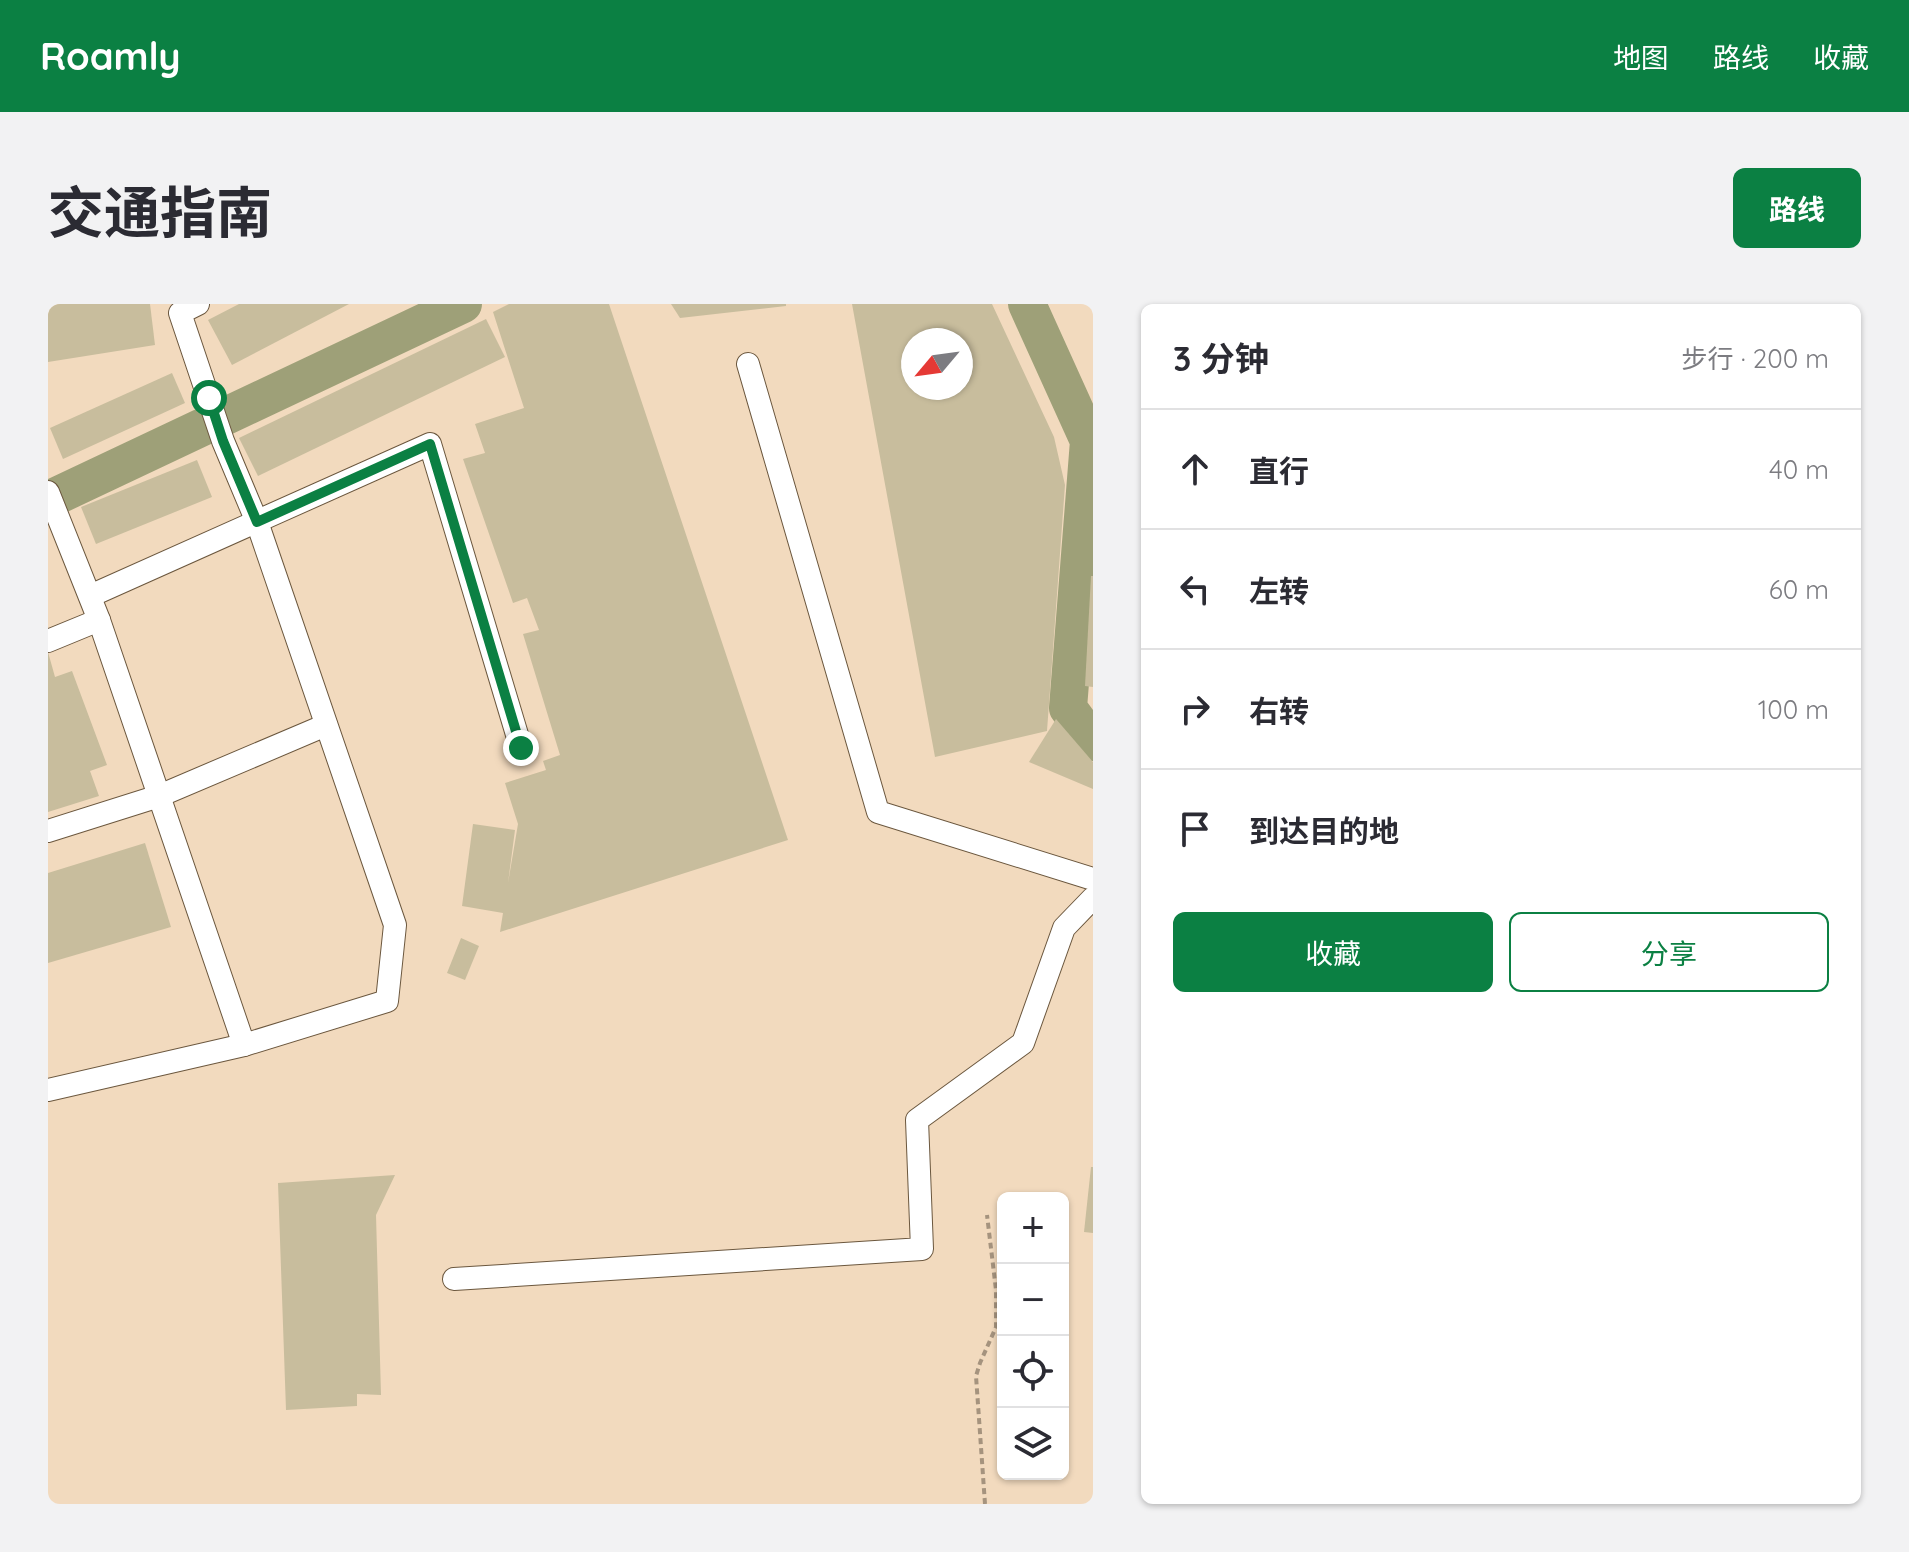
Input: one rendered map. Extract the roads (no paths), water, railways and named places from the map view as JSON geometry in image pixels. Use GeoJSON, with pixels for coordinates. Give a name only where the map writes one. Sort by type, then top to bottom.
{"type":"FeatureCollection","features":[{"type":"Feature","properties":{"kind":"lane"},"geometry":{"type":"LineString","coordinates":[[48,1090],[244,1045],[387,1001],[395,925],[257,522],[223,441],[180,313],[198,304]]}},
{"type":"Feature","properties":{"kind":"lane"},"geometry":{"type":"LineString","coordinates":[[748,364],[878,812],[1093,879]]}},
{"type":"Feature","properties":{"kind":"lane"},"geometry":{"type":"LineString","coordinates":[[90,596],[430,444],[521,748]]}},
{"type":"Feature","properties":{"kind":"lane"},"geometry":{"type":"LineString","coordinates":[[48,492],[99,620],[244,1045]]}},
{"type":"Feature","properties":{"kind":"lane"},"geometry":{"type":"LineString","coordinates":[[48,641],[99,620]]}},
{"type":"Feature","properties":{"kind":"lane"},"geometry":{"type":"LineString","coordinates":[[48,831],[159,796],[326,725]]}},
{"type":"Feature","properties":{"kind":"lane"},"geometry":{"type":"LineString","coordinates":[[454,1279],[922,1249],[917,1120],[1023,1043],[1064,928],[1093,898]]}},
{"type":"Feature","properties":{"kind":"waterway"},"geometry":{"type":"LineString","coordinates":[[48,500],[463,304]]}},
{"type":"Feature","properties":{"kind":"waterway"},"geometry":{"type":"LineString","coordinates":[[1027,304],[1089,441],[1068,708],[1093,742]]}}]}
